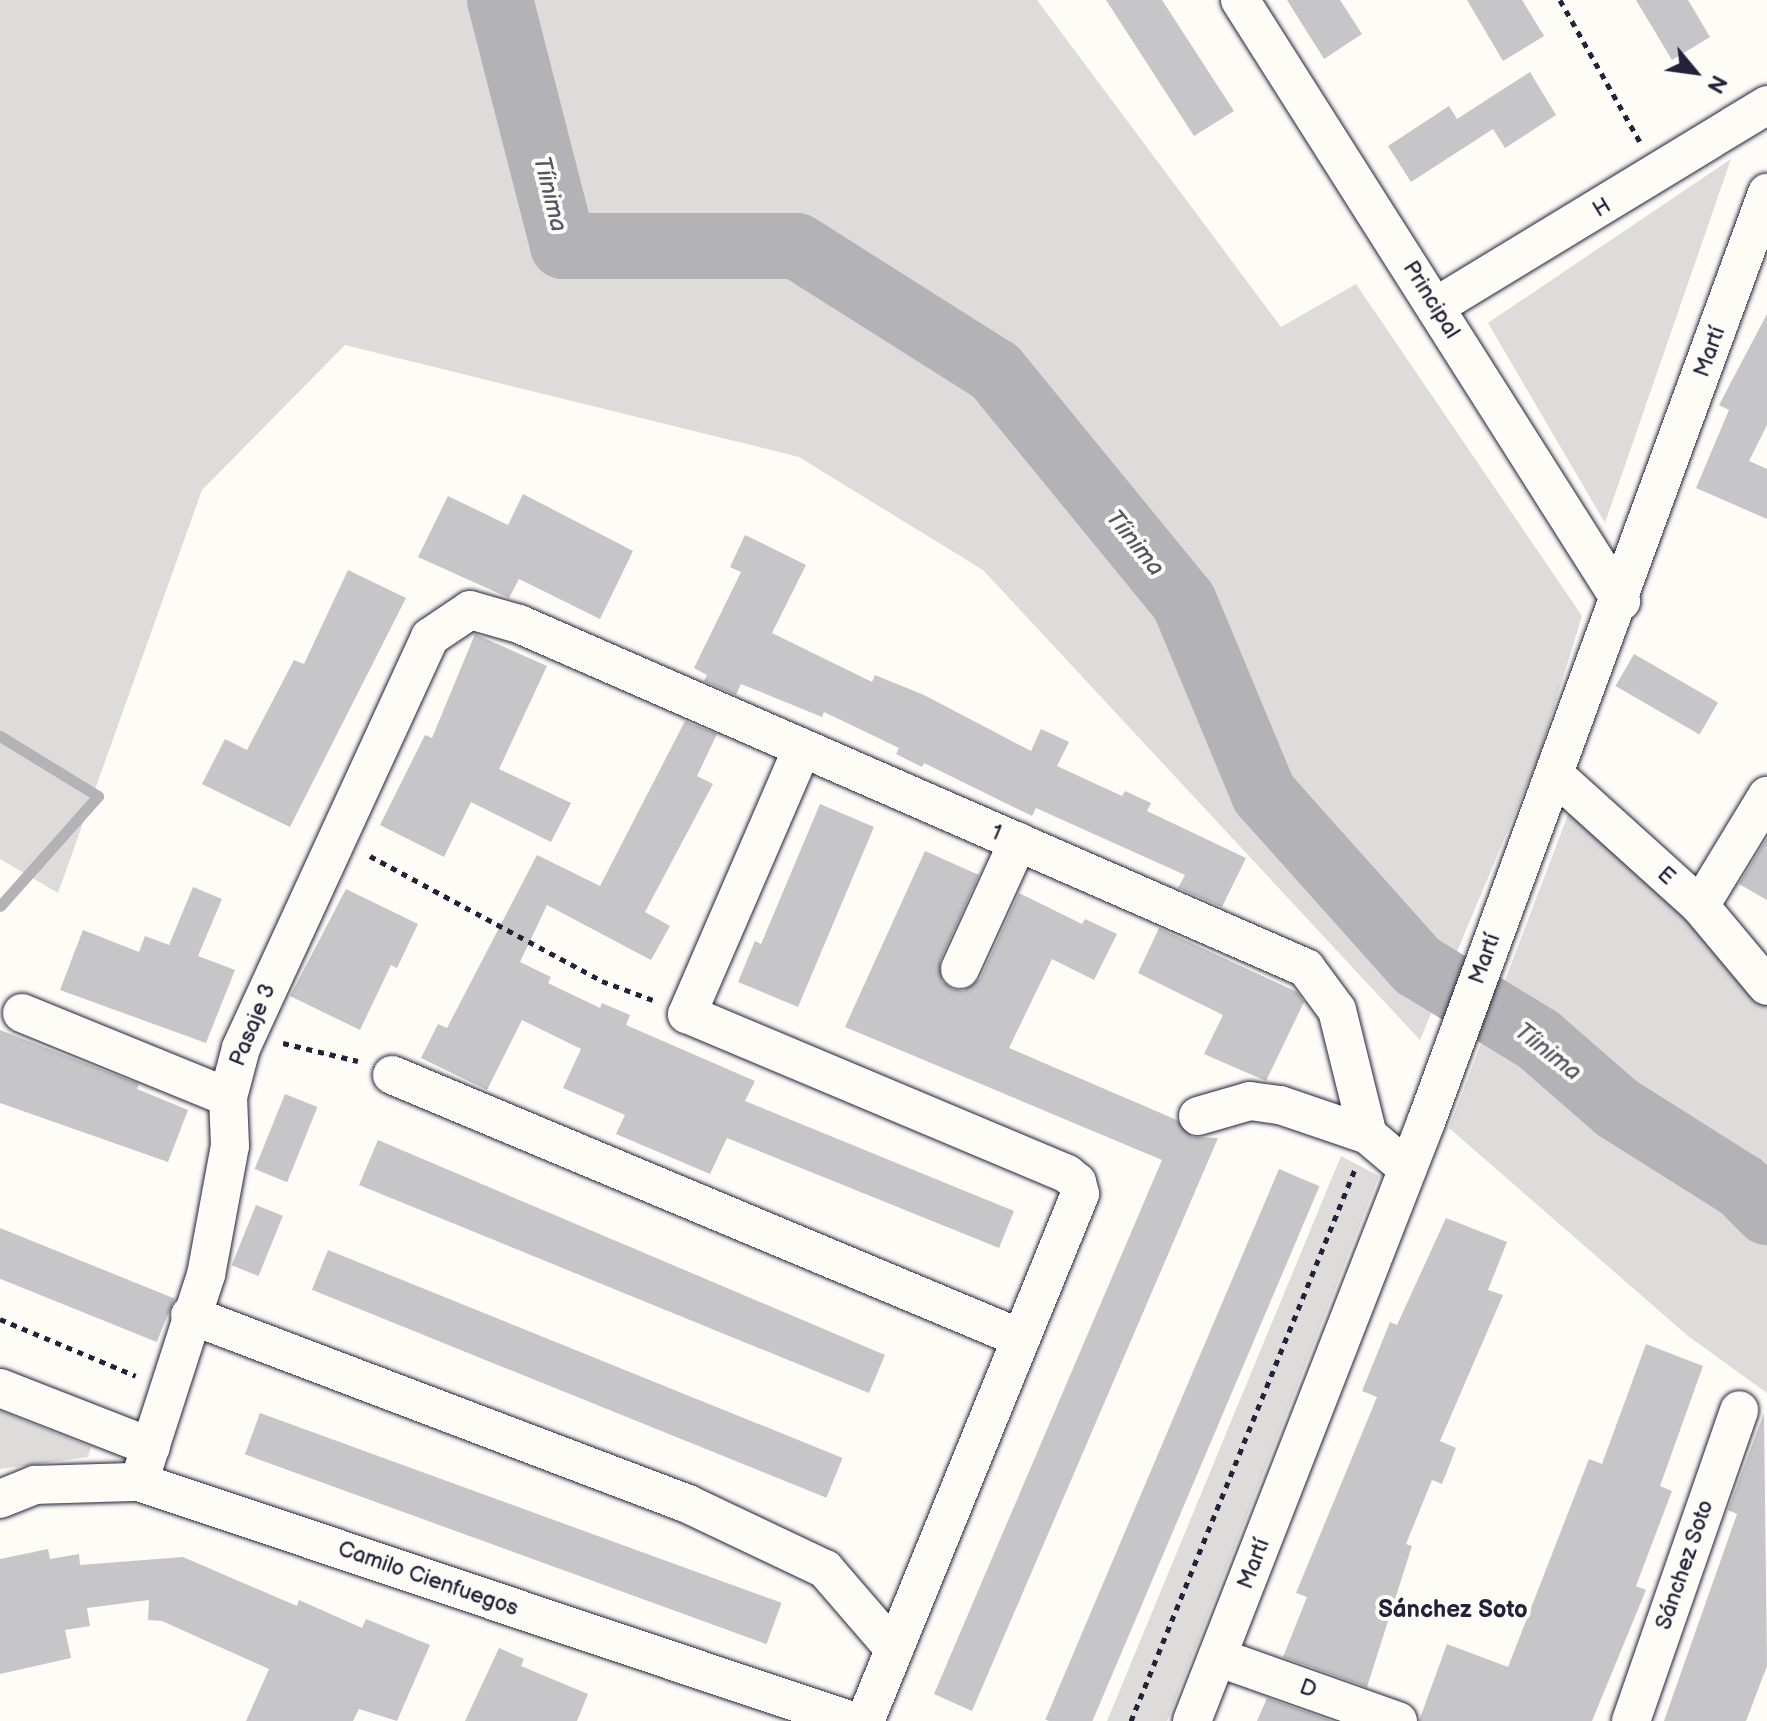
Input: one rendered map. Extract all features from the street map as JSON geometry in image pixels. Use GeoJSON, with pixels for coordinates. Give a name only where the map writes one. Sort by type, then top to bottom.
{"type":"FeatureCollection","features":[{"type":"Feature","properties":{"kind":"street","name":"Principal"},"geometry":{"type":"LineString","coordinates":[[1240,0],[1621,601]]}},
{"type":"Feature","properties":{"kind":"street","name":"H"},"geometry":{"type":"LineString","coordinates":[[1435,307],[1767,105]]}},
{"type":"Feature","properties":{"kind":"street","name":"Martí"},"geometry":{"type":"LineString","coordinates":[[1192,1721],[1426,1122],[1621,601],[1767,193]]}},
{"type":"Feature","properties":{"kind":"street","name":"1"},"geometry":{"type":"LineString","coordinates":[[470,610],[519,624],[801,751],[1306,968],[1337,1010],[1368,1135]]}},
{"type":"Feature","properties":{"kind":"street","name":"Pasaje 3"},"geometry":{"type":"LineString","coordinates":[[145,1465],[190,1315],[206,1275],[230,1146],[228,1097],[241,1048],[336,835],[430,637],[470,610]]}},
{"type":"Feature","properties":{"kind":"street"},"geometry":{"type":"LineString","coordinates":[[801,751],[687,1014],[1077,1182],[1080,1194],[865,1721]]}},
{"type":"Feature","properties":{"kind":"street","name":"E"},"geometry":{"type":"LineString","coordinates":[[1555,775],[1700,906],[1767,986]]}},
{"type":"Feature","properties":{"kind":"street"},"geometry":{"type":"LineString","coordinates":[[1700,906],[1767,796]]}},
{"type":"Feature","properties":{"kind":"street"},"geometry":{"type":"LineString","coordinates":[[960,969],[1018,842]]}},
{"type":"Feature","properties":{"kind":"street"},"geometry":{"type":"LineString","coordinates":[[22,1013],[228,1097]]}},
{"type":"Feature","properties":{"kind":"street"},"geometry":{"type":"LineString","coordinates":[[392,1075],[1020,1338]]}},
{"type":"Feature","properties":{"kind":"street"},"geometry":{"type":"LineString","coordinates":[[1198,1116],[1250,1101],[1280,1105],[1368,1135],[1408,1169]]}},
{"type":"Feature","properties":{"kind":"street"},"geometry":{"type":"LineString","coordinates":[[190,1315],[688,1504],[811,1562],[825,1569],[894,1649]]}},
{"type":"Feature","properties":{"kind":"street"},"geometry":{"type":"LineString","coordinates":[[0,1388],[145,1465]]}},
{"type":"Feature","properties":{"kind":"street","name":"Sánchez Soto"},"geometry":{"type":"LineString","coordinates":[[1631,1721],[1739,1410]]}},
{"type":"Feature","properties":{"kind":"street","name":"Camilo Cienfuegos"},"geometry":{"type":"LineString","coordinates":[[0,1499],[35,1485],[145,1465],[852,1721]]}},
{"type":"Feature","properties":{"kind":"street","name":"D"},"geometry":{"type":"LineString","coordinates":[[1217,1657],[1398,1721]]}},
{"type":"Feature","properties":{"kind":"path"},"geometry":{"type":"LineString","coordinates":[[1560,0],[1658,174]]}},
{"type":"Feature","properties":{"kind":"path"},"geometry":{"type":"LineString","coordinates":[[336,835],[602,981],[687,1014]]}},
{"type":"Feature","properties":{"kind":"path"},"geometry":{"type":"LineString","coordinates":[[241,1048],[285,1043],[342,1055],[392,1075]]}},
{"type":"Feature","properties":{"kind":"path"},"geometry":{"type":"LineString","coordinates":[[1131,1721],[1368,1135]]}},
{"type":"Feature","properties":{"kind":"path"},"geometry":{"type":"LineString","coordinates":[[0,1319],[169,1390]]}},
{"type":"Feature","properties":{"kind":"shaded area"},"geometry":{"type":"Polygon","coordinates":[[[0,0],[1037,0],[1281,327],[1356,284],[1582,616],[1539,756],[1420,1040],[983,570],[799,457],[345,345],[202,490],[58,893],[0,859],[0,0]]]}},
{"type":"Feature","properties":{"kind":"shaded area"},"geometry":{"type":"Polygon","coordinates":[[[1731,159],[1605,523],[1488,323],[1731,159]]]}},
{"type":"Feature","properties":{"kind":"shaded area"},"geometry":{"type":"Polygon","coordinates":[[[1574,799],[1767,988],[1767,1393],[1688,1336],[1449,1128],[1574,799]]]}},
{"type":"Feature","properties":{"kind":"shaded area"},"geometry":{"type":"Polygon","coordinates":[[[1341,1156],[1379,1176],[1167,1721],[1107,1721],[1341,1156]]]}},
{"type":"Feature","properties":{"kind":"shaded area"},"geometry":{"type":"Polygon","coordinates":[[[0,1411],[91,1447],[88,1457],[0,1469],[0,1411]]]}},
{"type":"Feature","properties":{"kind":"building"},"geometry":{"type":"Polygon","coordinates":[[[1106,0],[1162,0],[1234,111],[1194,136],[1106,0]]]}},
{"type":"Feature","properties":{"kind":"building"},"geometry":{"type":"Polygon","coordinates":[[[1287,0],[1340,0],[1362,34],[1324,59],[1287,0]]]}},
{"type":"Feature","properties":{"kind":"building"},"geometry":{"type":"Polygon","coordinates":[[[1467,0],[1522,0],[1544,36],[1503,61],[1467,0]]]}},
{"type":"Feature","properties":{"kind":"building"},"geometry":{"type":"Polygon","coordinates":[[[1636,0],[1688,0],[1710,37],[1672,60],[1636,0]]]}},
{"type":"Feature","properties":{"kind":"building"},"geometry":{"type":"Polygon","coordinates":[[[1530,72],[1556,115],[1505,148],[1493,129],[1411,182],[1388,146],[1449,106],[1457,119],[1530,72]]]}},
{"type":"Feature","properties":{"kind":"building"},"geometry":{"type":"Polygon","coordinates":[[[1767,314],[1767,425],[1749,461],[1767,469],[1767,519],[1696,488],[1729,410],[1719,405],[1767,314]]]}},
{"type":"Feature","properties":{"kind":"building"},"geometry":{"type":"Polygon","coordinates":[[[523,494],[633,551],[600,619],[519,579],[509,598],[418,557],[448,496],[508,525],[523,494]]]}},
{"type":"Feature","properties":{"kind":"building"},"geometry":{"type":"Polygon","coordinates":[[[745,535],[806,565],[772,633],[872,682],[875,675],[924,695],[1031,751],[1041,729],[1069,742],[1057,766],[1122,796],[1125,791],[1151,803],[1147,811],[1246,858],[1222,907],[1178,888],[1185,875],[1036,808],[1032,816],[924,763],[922,767],[896,754],[899,748],[824,712],[822,717],[741,684],[736,695],[704,681],[707,675],[694,668],[741,572],[730,567],[745,535]]]}},
{"type":"Feature","properties":{"kind":"building"},"geometry":{"type":"Polygon","coordinates":[[[348,570],[406,598],[290,827],[202,784],[225,739],[247,750],[294,660],[304,664],[348,570]]]}},
{"type":"Feature","properties":{"kind":"building"},"geometry":{"type":"Polygon","coordinates":[[[475,634],[547,666],[499,769],[571,803],[551,842],[471,802],[444,857],[380,825],[425,735],[432,738],[475,634]]]}},
{"type":"Feature","properties":{"kind":"building"},"geometry":{"type":"Polygon","coordinates":[[[1634,654],[1718,702],[1700,735],[1616,686],[1634,654]]]}},
{"type":"Feature","properties":{"kind":"building"},"geometry":{"type":"Polygon","coordinates":[[[685,721],[717,734],[697,776],[713,784],[645,912],[670,926],[651,960],[547,905],[520,962],[551,977],[548,983],[600,1008],[602,1003],[630,1015],[626,1025],[755,1081],[745,1101],[1014,1211],[999,1248],[727,1138],[710,1174],[616,1134],[625,1115],[563,1088],[581,1049],[522,1020],[487,1090],[421,1058],[438,1024],[447,1028],[537,855],[600,886],[685,721]]]}},
{"type":"Feature","properties":{"kind":"building"},"geometry":{"type":"Polygon","coordinates":[[[820,804],[874,827],[798,1007],[738,982],[755,941],[761,944],[820,804]]]}},
{"type":"Feature","properties":{"kind":"building"},"geometry":{"type":"Polygon","coordinates":[[[1767,838],[1767,900],[1739,884],[1767,838]]]}},
{"type":"Feature","properties":{"kind":"building"},"geometry":{"type":"Polygon","coordinates":[[[925,851],[979,875],[940,961],[942,981],[952,989],[963,991],[980,979],[1019,893],[1082,924],[1085,919],[1117,934],[1094,980],[1052,959],[1009,1048],[1177,1120],[1192,1137],[1218,1138],[972,1711],[934,1694],[1162,1160],[845,1027],[925,851]]]}},
{"type":"Feature","properties":{"kind":"building"},"geometry":{"type":"Polygon","coordinates":[[[193,887],[222,899],[198,956],[235,970],[206,1043],[60,990],[83,930],[139,952],[145,936],[169,945],[193,887]]]}},
{"type":"Feature","properties":{"kind":"building"},"geometry":{"type":"Polygon","coordinates":[[[346,889],[418,924],[397,968],[391,965],[360,1030],[290,996],[346,889]]]}},
{"type":"Feature","properties":{"kind":"building"},"geometry":{"type":"Polygon","coordinates":[[[1159,928],[1297,992],[1304,1002],[1266,1081],[1204,1054],[1223,1015],[1138,973],[1159,928]]]}},
{"type":"Feature","properties":{"kind":"building"},"geometry":{"type":"Polygon","coordinates":[[[0,1030],[139,1084],[137,1089],[188,1110],[168,1162],[0,1103],[0,1030]]]}},
{"type":"Feature","properties":{"kind":"building"},"geometry":{"type":"Polygon","coordinates":[[[285,1094],[317,1107],[287,1182],[255,1169],[285,1094]]]}},
{"type":"Feature","properties":{"kind":"building"},"geometry":{"type":"Polygon","coordinates":[[[378,1140],[885,1355],[869,1393],[359,1185],[378,1140]]]}},
{"type":"Feature","properties":{"kind":"building"},"geometry":{"type":"Polygon","coordinates":[[[1279,1169],[1320,1186],[1092,1721],[1045,1719],[1279,1169]]]}},
{"type":"Feature","properties":{"kind":"building"},"geometry":{"type":"Polygon","coordinates":[[[256,1205],[283,1216],[259,1276],[232,1265],[256,1205]]]}},
{"type":"Feature","properties":{"kind":"building"},"geometry":{"type":"Polygon","coordinates":[[[1446,1218],[1507,1242],[1488,1290],[1503,1295],[1440,1441],[1456,1448],[1442,1484],[1432,1480],[1406,1544],[1412,1546],[1367,1687],[1283,1657],[1307,1597],[1296,1593],[1377,1397],[1362,1391],[1390,1322],[1397,1325],[1446,1218]]]}},
{"type":"Feature","properties":{"kind":"building"},"geometry":{"type":"Polygon","coordinates":[[[0,1228],[174,1298],[157,1342],[0,1279],[0,1228]]]}},
{"type":"Feature","properties":{"kind":"building"},"geometry":{"type":"Polygon","coordinates":[[[328,1250],[843,1458],[826,1498],[312,1290],[328,1250]]]}},
{"type":"Feature","properties":{"kind":"building"},"geometry":{"type":"Polygon","coordinates":[[[1646,1344],[1703,1366],[1660,1486],[1672,1491],[1636,1586],[1646,1590],[1592,1721],[1419,1721],[1447,1644],[1508,1667],[1589,1459],[1602,1464],[1646,1344]]]}},
{"type":"Feature","properties":{"kind":"building"},"geometry":{"type":"Polygon","coordinates":[[[260,1413],[782,1603],[766,1644],[245,1454],[260,1413]]]}},
{"type":"Feature","properties":{"kind":"building"},"geometry":{"type":"Polygon","coordinates":[[[1764,1413],[1767,1666],[1746,1721],[1664,1721],[1737,1514],[1728,1510],[1764,1413]]]}},
{"type":"Feature","properties":{"kind":"building"},"geometry":{"type":"Polygon","coordinates":[[[48,1549],[50,1559],[79,1554],[80,1565],[183,1557],[297,1606],[299,1600],[362,1628],[366,1619],[430,1645],[397,1721],[359,1709],[353,1721],[246,1721],[269,1669],[162,1621],[148,1620],[149,1600],[87,1608],[90,1626],[65,1630],[71,1658],[0,1674],[0,1559],[48,1549]]]}},
{"type":"Feature","properties":{"kind":"building"},"geometry":{"type":"Polygon","coordinates":[[[499,1648],[524,1659],[521,1666],[588,1694],[577,1721],[465,1721],[499,1648]]]}},
{"type":"Feature","properties":{"kind":"building"},"geometry":{"type":"Polygon","coordinates":[[[1267,1698],[1332,1721],[1257,1721],[1267,1698]]]}},
{"type":"Feature","properties":{"kind":"waterway","name":"Tíinima"},"geometry":{"type":"LineString","coordinates":[[500,0],[563,246],[797,246],[995,371],[1184,602],[1264,794],[1418,966],[1539,1040],[1617,1108],[1741,1186],[1767,1212]]}},
{"type":"Feature","properties":{"kind":"waterway"},"geometry":{"type":"LineString","coordinates":[[0,736],[98,796],[0,906]]}},
{"type":"Feature","properties":{"kind":"district","name":"Sánchez Soto"},"geometry":{"type":"Point","coordinates":[1453,1610]}}]}
